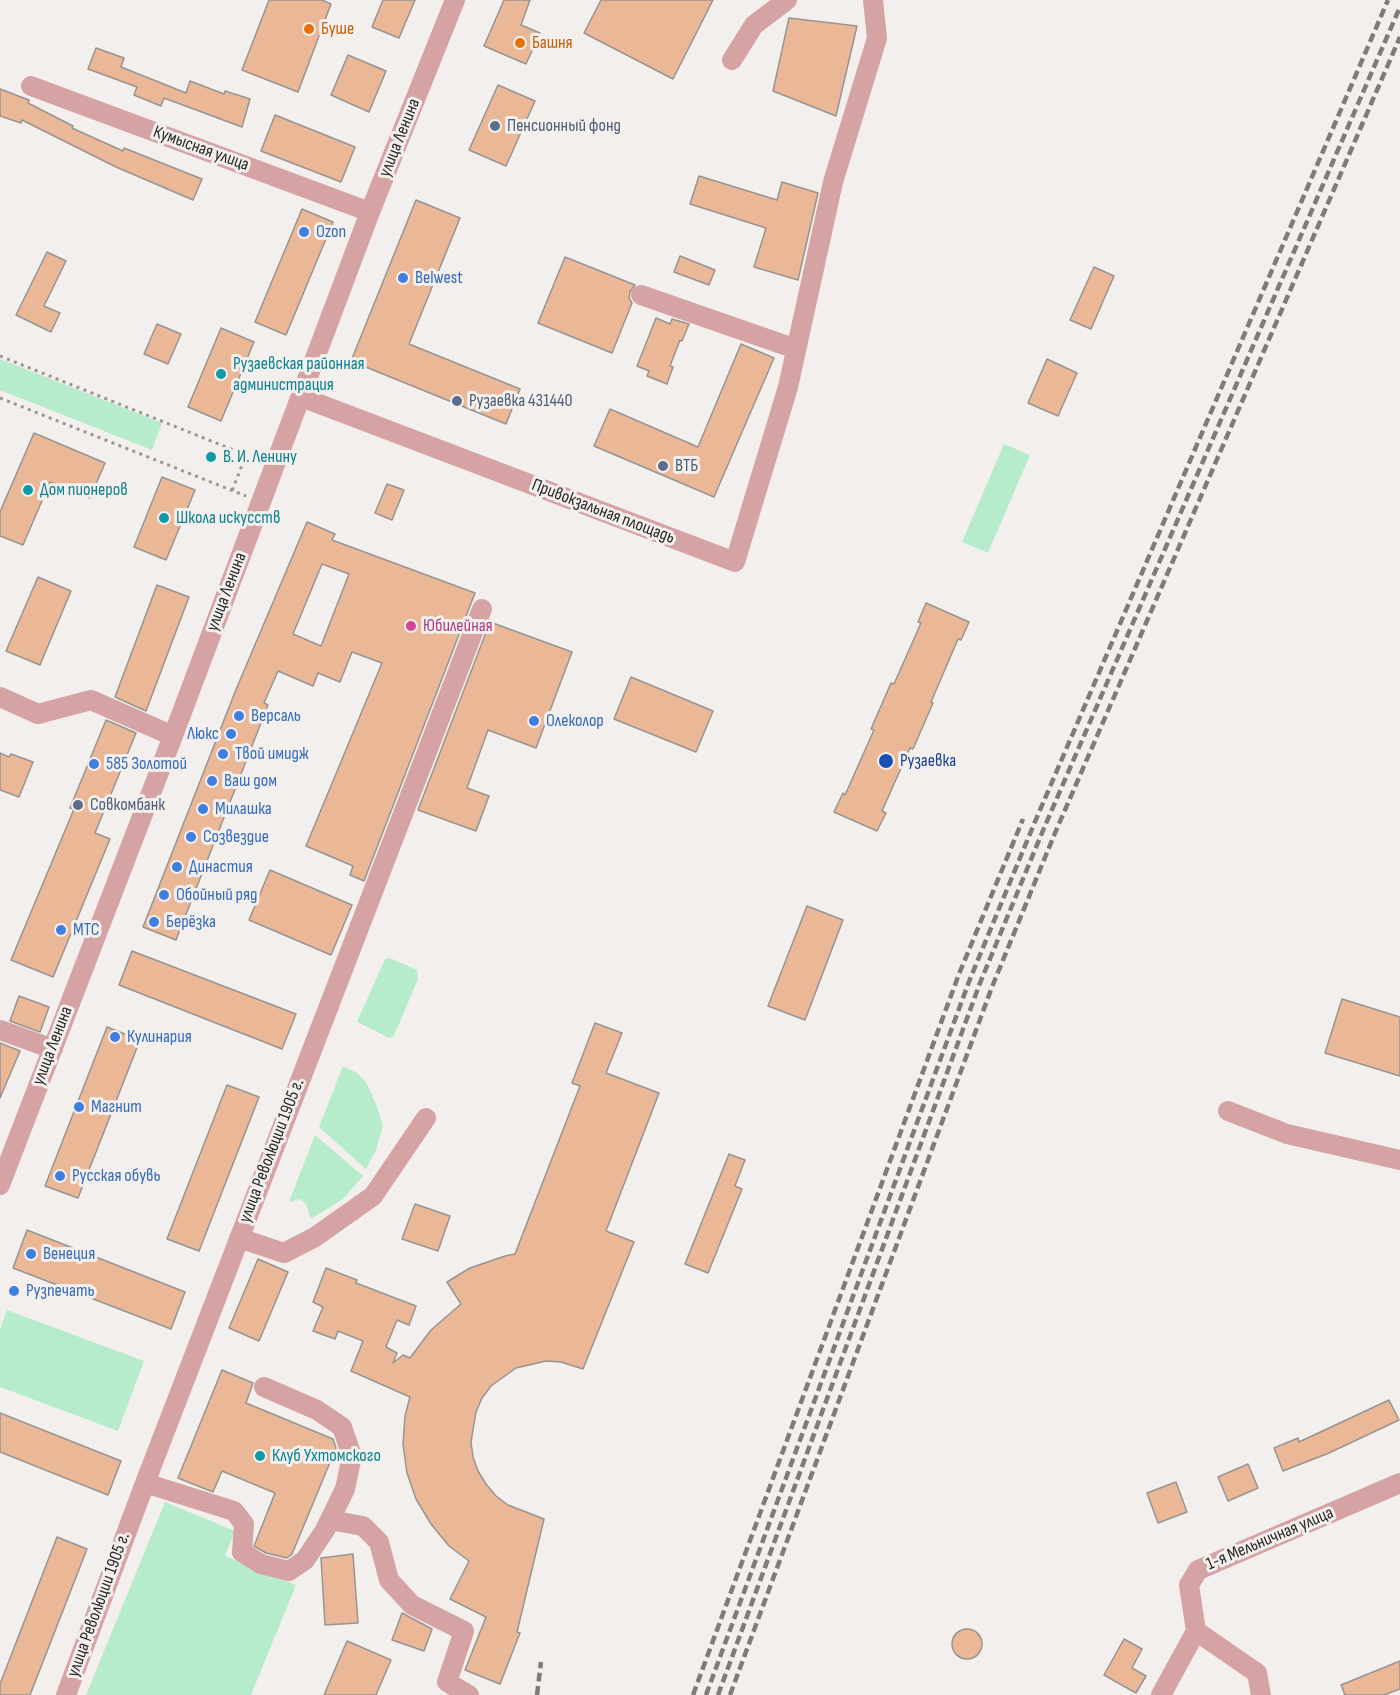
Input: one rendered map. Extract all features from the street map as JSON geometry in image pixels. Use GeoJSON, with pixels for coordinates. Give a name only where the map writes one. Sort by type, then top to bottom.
{"type":"FeatureCollection","features":[{"type":"Feature","properties":{"kind":"street","name":"улица Ленина"},"geometry":{"type":"LineString","coordinates":[[0,1185],[173,736],[370,212],[455,0]]}},
{"type":"Feature","properties":{"kind":"street"},"geometry":{"type":"LineString","coordinates":[[732,60],[754,25],[787,0]]}},
{"type":"Feature","properties":{"kind":"street"},"geometry":{"type":"LineString","coordinates":[[641,295],[796,349],[833,182],[877,38],[873,0]]}},
{"type":"Feature","properties":{"kind":"street","name":"Кумысная улица"},"geometry":{"type":"LineString","coordinates":[[31,86],[370,212]]}},
{"type":"Feature","properties":{"kind":"street","name":"Привокзальная площадь"},"geometry":{"type":"LineString","coordinates":[[301,398],[735,562],[788,387],[796,349]]}},
{"type":"Feature","properties":{"kind":"street","name":"улица Революции 1905 г."},"geometry":{"type":"LineString","coordinates":[[66,1695],[239,1238],[482,609]]}},
{"type":"Feature","properties":{"kind":"street"},"geometry":{"type":"LineString","coordinates":[[0,697],[38,714],[91,700],[173,736]]}},
{"type":"Feature","properties":{"kind":"street"},"geometry":{"type":"LineString","coordinates":[[0,1030],[52,1049]]}},
{"type":"Feature","properties":{"kind":"street"},"geometry":{"type":"LineString","coordinates":[[1228,1111],[1287,1134],[1400,1160]]}},
{"type":"Feature","properties":{"kind":"street"},"geometry":{"type":"LineString","coordinates":[[239,1238],[284,1253],[315,1237],[373,1196],[426,1118]]}},
{"type":"Feature","properties":{"kind":"street"},"geometry":{"type":"LineString","coordinates":[[145,1484],[234,1511],[244,1524],[242,1552],[261,1564],[289,1571],[305,1560],[330,1520],[345,1490],[352,1456],[342,1427],[317,1410],[264,1387]]}},
{"type":"Feature","properties":{"kind":"street","name":"1-я Мельничная улица"},"geometry":{"type":"LineString","coordinates":[[1196,1630],[1189,1585],[1198,1570],[1400,1483]]}},
{"type":"Feature","properties":{"kind":"street"},"geometry":{"type":"LineString","coordinates":[[330,1520],[363,1526],[379,1542],[389,1580],[412,1605],[464,1630],[447,1682],[469,1695]]}},
{"type":"Feature","properties":{"kind":"street"},"geometry":{"type":"LineString","coordinates":[[1161,1695],[1196,1630],[1257,1673],[1261,1695]]}},
{"type":"Feature","properties":{"kind":"path"},"geometry":{"type":"LineString","coordinates":[[0,356],[246,455],[232,491]]}},
{"type":"Feature","properties":{"kind":"path"},"geometry":{"type":"LineString","coordinates":[[0,398],[261,502]]}},
{"type":"Feature","properties":{"kind":"green space"},"geometry":{"type":"Polygon","coordinates":[[[0,359],[162,423],[152,450],[0,390],[0,359]]]}},
{"type":"Feature","properties":{"kind":"green space"},"geometry":{"type":"Polygon","coordinates":[[[1004,444],[1030,455],[988,553],[962,542],[1004,444]]]}},
{"type":"Feature","properties":{"kind":"green space"},"geometry":{"type":"Polygon","coordinates":[[[390,958],[417,970],[418,979],[394,1036],[389,1038],[357,1022],[385,959],[390,958]]]}},
{"type":"Feature","properties":{"kind":"green space"},"geometry":{"type":"Polygon","coordinates":[[[343,1066],[357,1073],[366,1082],[383,1126],[376,1150],[366,1169],[319,1127],[343,1066]]]}},
{"type":"Feature","properties":{"kind":"green space"},"geometry":{"type":"Polygon","coordinates":[[[315,1135],[363,1176],[343,1199],[311,1219],[306,1204],[299,1199],[289,1202],[315,1135]]]}},
{"type":"Feature","properties":{"kind":"green space"},"geometry":{"type":"Polygon","coordinates":[[[7,1310],[144,1361],[118,1431],[0,1387],[0,1329],[7,1310]]]}},
{"type":"Feature","properties":{"kind":"green space"},"geometry":{"type":"Polygon","coordinates":[[[165,1502],[235,1531],[225,1556],[296,1585],[251,1695],[86,1695],[165,1502]]]}},
{"type":"Feature","properties":{"kind":"building"},"geometry":{"type":"Polygon","coordinates":[[[269,0],[322,0],[331,4],[298,92],[242,70],[269,0]]]}},
{"type":"Feature","properties":{"kind":"building"},"geometry":{"type":"Polygon","coordinates":[[[383,0],[415,0],[399,38],[372,27],[383,0]]]}},
{"type":"Feature","properties":{"kind":"building"},"geometry":{"type":"Polygon","coordinates":[[[504,0],[530,0],[521,25],[540,33],[526,64],[484,46],[504,0]]]}},
{"type":"Feature","properties":{"kind":"building"},"geometry":{"type":"Polygon","coordinates":[[[601,0],[713,0],[673,79],[584,33],[601,0]]]}},
{"type":"Feature","properties":{"kind":"building"},"geometry":{"type":"Polygon","coordinates":[[[789,18],[857,26],[836,116],[773,91],[789,18]]]}},
{"type":"Feature","properties":{"kind":"building"},"geometry":{"type":"Polygon","coordinates":[[[96,48],[124,58],[121,67],[186,93],[190,81],[224,94],[225,91],[250,99],[242,127],[164,98],[161,106],[134,95],[137,87],[88,69],[96,48]]]}},
{"type":"Feature","properties":{"kind":"building"},"geometry":{"type":"Polygon","coordinates":[[[348,55],[386,71],[369,112],[331,95],[348,55]]]}},
{"type":"Feature","properties":{"kind":"building"},"geometry":{"type":"Polygon","coordinates":[[[498,85],[535,101],[506,166],[469,150],[498,85]]]}},
{"type":"Feature","properties":{"kind":"building"},"geometry":{"type":"Polygon","coordinates":[[[0,89],[29,100],[28,103],[73,126],[72,128],[123,151],[124,148],[202,179],[193,200],[116,167],[22,120],[21,123],[0,116],[0,89]]]}},
{"type":"Feature","properties":{"kind":"building"},"geometry":{"type":"Polygon","coordinates":[[[275,115],[355,147],[341,182],[261,151],[275,115]]]}},
{"type":"Feature","properties":{"kind":"building"},"geometry":{"type":"Polygon","coordinates":[[[699,176],[777,200],[782,182],[818,193],[798,280],[754,267],[766,228],[690,204],[699,176]]]}},
{"type":"Feature","properties":{"kind":"building"},"geometry":{"type":"Polygon","coordinates":[[[416,200],[460,218],[409,344],[520,389],[506,424],[351,361],[416,200]]]}},
{"type":"Feature","properties":{"kind":"building"},"geometry":{"type":"Polygon","coordinates":[[[302,209],[333,222],[286,335],[255,322],[302,209]]]}},
{"type":"Feature","properties":{"kind":"building"},"geometry":{"type":"Polygon","coordinates":[[[47,252],[66,261],[44,306],[60,313],[51,332],[16,315],[47,252]]]}},
{"type":"Feature","properties":{"kind":"building"},"geometry":{"type":"Polygon","coordinates":[[[680,256],[715,270],[709,285],[674,272],[680,256]]]}},
{"type":"Feature","properties":{"kind":"building"},"geometry":{"type":"Polygon","coordinates":[[[565,257],[635,285],[629,298],[632,303],[612,353],[538,323],[565,257]]]}},
{"type":"Feature","properties":{"kind":"building"},"geometry":{"type":"Polygon","coordinates":[[[1094,267],[1114,276],[1091,329],[1070,320],[1094,267]]]}},
{"type":"Feature","properties":{"kind":"building"},"geometry":{"type":"Polygon","coordinates":[[[656,318],[670,324],[672,319],[689,324],[670,366],[673,367],[667,384],[647,376],[649,371],[637,366],[656,318]]]}},
{"type":"Feature","properties":{"kind":"building"},"geometry":{"type":"Polygon","coordinates":[[[157,324],[181,334],[168,364],[144,354],[157,324]]]}},
{"type":"Feature","properties":{"kind":"building","name":"Рузаевская районная администрация"},"geometry":{"type":"Polygon","coordinates":[[[221,328],[254,342],[221,421],[188,407],[221,328]]]}},
{"type":"Feature","properties":{"kind":"building"},"geometry":{"type":"Polygon","coordinates":[[[741,344],[774,358],[714,497],[594,446],[610,409],[698,447],[741,344]]]}},
{"type":"Feature","properties":{"kind":"building"},"geometry":{"type":"Polygon","coordinates":[[[1047,359],[1077,373],[1058,416],[1028,403],[1047,359]]]}},
{"type":"Feature","properties":{"kind":"building","name":"Дом пионеров"},"geometry":{"type":"Polygon","coordinates":[[[34,433],[105,463],[90,498],[50,482],[23,545],[0,536],[0,512],[34,433]]]}},
{"type":"Feature","properties":{"kind":"building","name":"Школа искусств"},"geometry":{"type":"Polygon","coordinates":[[[162,477],[195,490],[166,560],[134,547],[162,477]]]}},
{"type":"Feature","properties":{"kind":"building"},"geometry":{"type":"Polygon","coordinates":[[[387,484],[404,490],[392,520],[375,513],[387,484]]]}},
{"type":"Feature","properties":{"kind":"building"},"geometry":{"type":"Polygon","coordinates":[[[307,522],[335,534],[332,540],[475,593],[364,881],[350,875],[353,866],[306,846],[382,663],[352,652],[340,682],[318,673],[313,686],[278,671],[264,703],[268,705],[176,940],[143,927],[235,692],[307,522]],[[322,564],[293,634],[321,646],[349,574],[322,564]]]}},
{"type":"Feature","properties":{"kind":"building"},"geometry":{"type":"Polygon","coordinates":[[[38,577],[71,591],[40,665],[6,651],[38,577]]]}},
{"type":"Feature","properties":{"kind":"building"},"geometry":{"type":"Polygon","coordinates":[[[157,585],[189,597],[146,711],[115,697],[157,585]]]}},
{"type":"Feature","properties":{"kind":"building","name":"Рузаевка"},"geometry":{"type":"Polygon","coordinates":[[[926,603],[969,622],[961,640],[958,639],[913,749],[910,748],[882,811],[886,813],[877,831],[834,812],[843,793],[845,795],[874,730],[871,729],[921,623],[918,622],[926,603]]]}},
{"type":"Feature","properties":{"kind":"building"},"geometry":{"type":"Polygon","coordinates":[[[490,622],[572,652],[536,748],[488,730],[467,788],[489,796],[476,831],[418,810],[490,622]]]}},
{"type":"Feature","properties":{"kind":"building"},"geometry":{"type":"Polygon","coordinates":[[[631,677],[713,711],[696,752],[614,719],[631,677]]]}},
{"type":"Feature","properties":{"kind":"building"},"geometry":{"type":"Polygon","coordinates":[[[106,720],[136,733],[95,833],[110,839],[53,977],[11,960],[74,809],[70,808],[106,720]]]}},
{"type":"Feature","properties":{"kind":"building"},"geometry":{"type":"Polygon","coordinates":[[[0,753],[9,757],[11,754],[33,762],[19,797],[0,790],[0,753]]]}},
{"type":"Feature","properties":{"kind":"building"},"geometry":{"type":"Polygon","coordinates":[[[270,870],[352,905],[331,955],[249,920],[270,870]]]}},
{"type":"Feature","properties":{"kind":"building"},"geometry":{"type":"Polygon","coordinates":[[[807,906],[843,920],[805,1020],[768,1006],[807,906]]]}},
{"type":"Feature","properties":{"kind":"building"},"geometry":{"type":"Polygon","coordinates":[[[132,951],[296,1014],[282,1049],[119,985],[132,951]]]}},
{"type":"Feature","properties":{"kind":"building"},"geometry":{"type":"Polygon","coordinates":[[[19,996],[49,1007],[40,1032],[10,1021],[19,996]]]}},
{"type":"Feature","properties":{"kind":"building"},"geometry":{"type":"Polygon","coordinates":[[[1342,999],[1400,1017],[1400,1076],[1325,1053],[1342,999]]]}},
{"type":"Feature","properties":{"kind":"building"},"geometry":{"type":"Polygon","coordinates":[[[595,1023],[622,1033],[606,1073],[659,1093],[606,1231],[634,1242],[583,1369],[561,1362],[546,1361],[516,1368],[491,1386],[476,1412],[471,1442],[473,1457],[486,1484],[508,1505],[544,1519],[517,1632],[520,1633],[500,1684],[465,1670],[486,1617],[450,1599],[469,1561],[449,1546],[431,1524],[416,1499],[407,1473],[403,1444],[405,1416],[410,1397],[351,1371],[363,1341],[338,1331],[335,1339],[313,1331],[323,1307],[313,1302],[326,1268],[357,1280],[356,1283],[416,1306],[409,1325],[397,1320],[386,1347],[397,1353],[393,1363],[403,1355],[410,1358],[431,1330],[461,1304],[447,1282],[470,1268],[515,1254],[580,1086],[572,1083],[595,1023]]]}},
{"type":"Feature","properties":{"kind":"building"},"geometry":{"type":"Polygon","coordinates":[[[107,1027],[140,1040],[78,1198],[45,1186],[107,1027]]]}},
{"type":"Feature","properties":{"kind":"building"},"geometry":{"type":"Polygon","coordinates":[[[0,1043],[20,1051],[0,1098],[0,1043]]]}},
{"type":"Feature","properties":{"kind":"building"},"geometry":{"type":"Polygon","coordinates":[[[227,1085],[259,1097],[199,1251],[167,1239],[227,1085]]]}},
{"type":"Feature","properties":{"kind":"building"},"geometry":{"type":"Polygon","coordinates":[[[729,1154],[745,1160],[735,1186],[742,1189],[708,1273],[685,1264],[729,1154]]]}},
{"type":"Feature","properties":{"kind":"building"},"geometry":{"type":"Polygon","coordinates":[[[415,1204],[450,1216],[438,1251],[402,1239],[415,1204]]]}},
{"type":"Feature","properties":{"kind":"building"},"geometry":{"type":"Polygon","coordinates":[[[27,1230],[185,1292],[171,1329],[13,1268],[27,1230]]]}},
{"type":"Feature","properties":{"kind":"building"},"geometry":{"type":"Polygon","coordinates":[[[258,1259],[288,1272],[259,1341],[229,1328],[258,1259]]]}},
{"type":"Feature","properties":{"kind":"building","name":"Клуб Ухтомского"},"geometry":{"type":"Polygon","coordinates":[[[222,1370],[253,1383],[246,1403],[333,1439],[336,1448],[292,1554],[287,1558],[266,1553],[254,1546],[275,1493],[222,1471],[213,1492],[178,1478],[222,1370]]]}},
{"type":"Feature","properties":{"kind":"building"},"geometry":{"type":"Polygon","coordinates":[[[1389,1400],[1399,1420],[1329,1453],[1283,1471],[1274,1448],[1298,1438],[1299,1442],[1389,1400]]]}},
{"type":"Feature","properties":{"kind":"building"},"geometry":{"type":"Polygon","coordinates":[[[0,1413],[121,1461],[108,1495],[0,1452],[0,1413]]]}},
{"type":"Feature","properties":{"kind":"building"},"geometry":{"type":"Polygon","coordinates":[[[1248,1464],[1258,1488],[1228,1501],[1218,1477],[1248,1464]]]}},
{"type":"Feature","properties":{"kind":"building"},"geometry":{"type":"Polygon","coordinates":[[[1176,1482],[1187,1512],[1158,1523],[1147,1493],[1176,1482]]]}},
{"type":"Feature","properties":{"kind":"building"},"geometry":{"type":"Polygon","coordinates":[[[57,1537],[87,1549],[30,1695],[0,1695],[0,1684],[57,1537]]]}},
{"type":"Feature","properties":{"kind":"building"},"geometry":{"type":"Polygon","coordinates":[[[353,1554],[358,1623],[325,1625],[321,1558],[353,1554]]]}},
{"type":"Feature","properties":{"kind":"building"},"geometry":{"type":"Polygon","coordinates":[[[402,1613],[432,1629],[424,1651],[392,1640],[402,1613]]]}},
{"type":"Feature","properties":{"kind":"building"},"geometry":{"type":"Polygon","coordinates":[[[967,1629],[977,1634],[982,1644],[977,1654],[967,1659],[957,1654],[952,1644],[957,1634],[967,1629]]]}},
{"type":"Feature","properties":{"kind":"building"},"geometry":{"type":"Polygon","coordinates":[[[1124,1639],[1142,1649],[1132,1668],[1146,1676],[1136,1693],[1104,1675],[1124,1639]]]}},
{"type":"Feature","properties":{"kind":"building"},"geometry":{"type":"Polygon","coordinates":[[[347,1641],[391,1660],[376,1695],[324,1695],[347,1641]]]}},
{"type":"Feature","properties":{"kind":"building"},"geometry":{"type":"Polygon","coordinates":[[[1400,1661],[1400,1689],[1384,1695],[1345,1695],[1341,1685],[1400,1661]]]}},
{"type":"Feature","properties":{"kind":"railway"},"geometry":{"type":"LineString","coordinates":[[706,1695],[970,979],[1034,824],[1388,0]]}},
{"type":"Feature","properties":{"kind":"railway"},"geometry":{"type":"LineString","coordinates":[[718,1695],[980,983],[1044,828],[1400,7]]}},
{"type":"Feature","properties":{"kind":"railway"},"geometry":{"type":"LineString","coordinates":[[730,1695],[992,987],[1055,833],[1400,37]]}},
{"type":"Feature","properties":{"kind":"railway"},"geometry":{"type":"LineString","coordinates":[[693,1695],[959,974],[1023,819]]}},
{"type":"Feature","properties":{"kind":"railway"},"geometry":{"type":"LineString","coordinates":[[537,1695],[541,1662]]}},
{"type":"Feature","properties":{"kind":"place","name":"Буше"},"geometry":{"type":"Point","coordinates":[309,29]}},
{"type":"Feature","properties":{"kind":"place","name":"Башня"},"geometry":{"type":"Point","coordinates":[520,43]}},
{"type":"Feature","properties":{"kind":"place","name":"Пенсионный фонд"},"geometry":{"type":"Point","coordinates":[495,126]}},
{"type":"Feature","properties":{"kind":"place","name":"Ozon"},"geometry":{"type":"Point","coordinates":[304,232]}},
{"type":"Feature","properties":{"kind":"place","name":"Belwest"},"geometry":{"type":"Point","coordinates":[403,278]}},
{"type":"Feature","properties":{"kind":"place","name":"Рузаевская районная администрация"},"geometry":{"type":"Point","coordinates":[221,374]}},
{"type":"Feature","properties":{"kind":"place","name":"Рузаевка 431440"},"geometry":{"type":"Point","coordinates":[457,401]}},
{"type":"Feature","properties":{"kind":"place","name":"В. И. Ленину"},"geometry":{"type":"Point","coordinates":[211,457]}},
{"type":"Feature","properties":{"kind":"place","name":"ВТБ"},"geometry":{"type":"Point","coordinates":[663,466]}},
{"type":"Feature","properties":{"kind":"place","name":"Дом пионеров"},"geometry":{"type":"Point","coordinates":[28,490]}},
{"type":"Feature","properties":{"kind":"place","name":"Школа искусств"},"geometry":{"type":"Point","coordinates":[164,518]}},
{"type":"Feature","properties":{"kind":"place","name":"Юбилейная"},"geometry":{"type":"Point","coordinates":[411,626]}},
{"type":"Feature","properties":{"kind":"place","name":"Версаль"},"geometry":{"type":"Point","coordinates":[239,716]}},
{"type":"Feature","properties":{"kind":"place","name":"Олеколор"},"geometry":{"type":"Point","coordinates":[534,721]}},
{"type":"Feature","properties":{"kind":"place","name":"Люкс"},"geometry":{"type":"Point","coordinates":[231,734]}},
{"type":"Feature","properties":{"kind":"place","name":"Твой имидж"},"geometry":{"type":"Point","coordinates":[223,754]}},
{"type":"Feature","properties":{"kind":"place","name":"Рузаевка"},"geometry":{"type":"Point","coordinates":[886,761]}},
{"type":"Feature","properties":{"kind":"place","name":"585 Золотой"},"geometry":{"type":"Point","coordinates":[94,764]}},
{"type":"Feature","properties":{"kind":"place","name":"Ваш дом"},"geometry":{"type":"Point","coordinates":[212,781]}},
{"type":"Feature","properties":{"kind":"place","name":"Совкомбанк"},"geometry":{"type":"Point","coordinates":[78,805]}},
{"type":"Feature","properties":{"kind":"place","name":"Милашка"},"geometry":{"type":"Point","coordinates":[203,809]}},
{"type":"Feature","properties":{"kind":"place","name":"Созвездие"},"geometry":{"type":"Point","coordinates":[191,837]}},
{"type":"Feature","properties":{"kind":"place","name":"Династия"},"geometry":{"type":"Point","coordinates":[177,867]}},
{"type":"Feature","properties":{"kind":"place","name":"Обойный ряд"},"geometry":{"type":"Point","coordinates":[164,895]}},
{"type":"Feature","properties":{"kind":"place","name":"Берёзка"},"geometry":{"type":"Point","coordinates":[154,922]}},
{"type":"Feature","properties":{"kind":"place","name":"МТС"},"geometry":{"type":"Point","coordinates":[61,930]}},
{"type":"Feature","properties":{"kind":"place","name":"Кулинария"},"geometry":{"type":"Point","coordinates":[115,1037]}},
{"type":"Feature","properties":{"kind":"place","name":"Магнит"},"geometry":{"type":"Point","coordinates":[79,1107]}},
{"type":"Feature","properties":{"kind":"place","name":"Русская обувь"},"geometry":{"type":"Point","coordinates":[60,1176]}},
{"type":"Feature","properties":{"kind":"place","name":"Венеция"},"geometry":{"type":"Point","coordinates":[31,1254]}},
{"type":"Feature","properties":{"kind":"place","name":"Рузпечать"},"geometry":{"type":"Point","coordinates":[14,1291]}},
{"type":"Feature","properties":{"kind":"place","name":"Клуб Ухтомского"},"geometry":{"type":"Point","coordinates":[260,1456]}}]}
